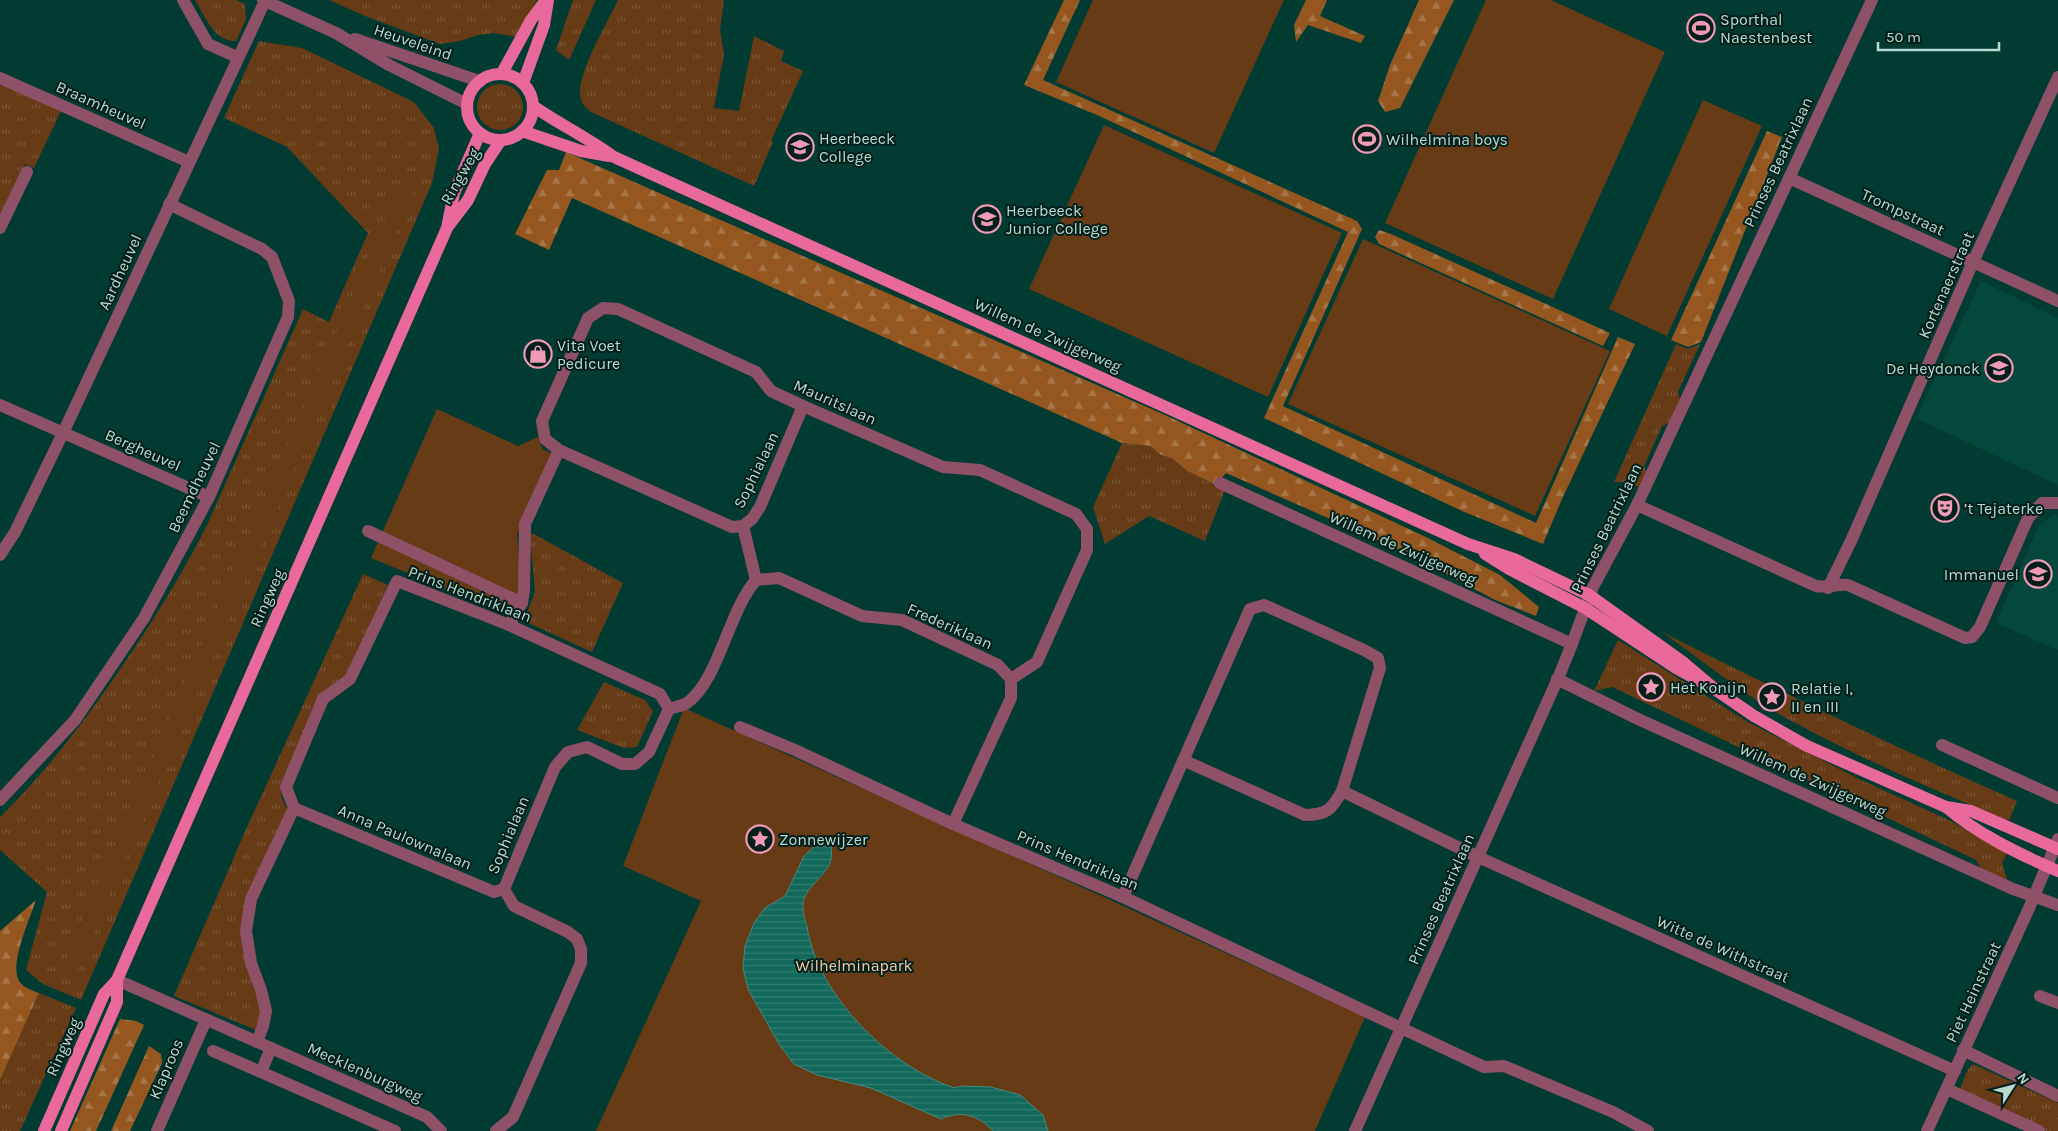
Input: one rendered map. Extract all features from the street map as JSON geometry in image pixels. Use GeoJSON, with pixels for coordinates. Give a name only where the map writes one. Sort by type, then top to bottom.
{"type":"FeatureCollection","features":[{"type":"Feature","properties":{"kind":"main road"},"geometry":{"type":"LineString","coordinates":[[502,74],[531,20],[547,0]]}},
{"type":"Feature","properties":{"kind":"main road"},"geometry":{"type":"LineString","coordinates":[[523,83],[544,25],[547,0]]}},
{"type":"Feature","properties":{"kind":"main road"},"geometry":{"type":"LineString","coordinates":[[502,74],[510,75],[523,83],[531,96],[533,106],[529,122],[522,131],[513,137],[501,140],[490,138],[480,133],[471,124],[467,104],[469,93],[479,80],[486,76],[502,74]]}},
{"type":"Feature","properties":{"kind":"main road","name":"Willem de Zwijgerweg"},"geometry":{"type":"LineString","coordinates":[[533,106],[557,122],[587,138],[614,157],[1468,544],[1514,559],[1589,595],[1684,663],[1716,690]]}},
{"type":"Feature","properties":{"kind":"main road","name":"Willem de Zwijgerweg"},"geometry":{"type":"LineString","coordinates":[[522,131],[580,151],[614,157]]}},
{"type":"Feature","properties":{"kind":"main road","name":"Ringweg"},"geometry":{"type":"LineString","coordinates":[[44,1131],[104,994],[117,980],[446,228],[454,193],[480,133]]}},
{"type":"Feature","properties":{"kind":"main road","name":"Ringweg"},"geometry":{"type":"LineString","coordinates":[[446,228],[468,200],[484,164],[501,140]]}},
{"type":"Feature","properties":{"kind":"main road","name":"Willem de Zwijgerweg"},"geometry":{"type":"LineString","coordinates":[[1468,544],[1509,569],[1585,608],[1676,668],[1716,690],[1754,716],[1807,746],[1946,807],[1971,811],[2057,845]]}},
{"type":"Feature","properties":{"kind":"main road","name":"Willem de Zwijgerweg"},"geometry":{"type":"LineString","coordinates":[[1946,807],[1966,824],[2052,868]]}},
{"type":"Feature","properties":{"kind":"main road","name":"Ringweg"},"geometry":{"type":"LineString","coordinates":[[61,1131],[118,1002],[117,980]]}},
{"type":"Feature","properties":{"kind":"street"},"geometry":{"type":"LineString","coordinates":[[183,0],[208,44],[237,58]]}},
{"type":"Feature","properties":{"kind":"street","name":"Aardheuvel"},"geometry":{"type":"LineString","coordinates":[[0,555],[15,532],[63,433],[264,0]]}},
{"type":"Feature","properties":{"kind":"street","name":"Heuveleind"},"geometry":{"type":"LineString","coordinates":[[264,0],[336,33],[389,65],[467,104]]}},
{"type":"Feature","properties":{"kind":"street","name":"Prinses Beatrixlaan"},"geometry":{"type":"LineString","coordinates":[[1355,1131],[1557,679],[1572,644],[1589,595],[1637,505],[1872,0]]}},
{"type":"Feature","properties":{"kind":"street","name":"Heuveleind"},"geometry":{"type":"LineString","coordinates":[[336,33],[396,51],[452,73],[479,80]]}},
{"type":"Feature","properties":{"kind":"street","name":"Braamheuvel"},"geometry":{"type":"LineString","coordinates":[[0,78],[189,162]]}},
{"type":"Feature","properties":{"kind":"street","name":"Kortenaerstraat"},"geometry":{"type":"LineString","coordinates":[[1828,588],[1851,541],[1973,262],[2058,78]]}},
{"type":"Feature","properties":{"kind":"street"},"geometry":{"type":"LineString","coordinates":[[0,228],[27,172]]}},
{"type":"Feature","properties":{"kind":"street","name":"Trompstraat"},"geometry":{"type":"LineString","coordinates":[[1789,178],[2058,301]]}},
{"type":"Feature","properties":{"kind":"street","name":"Beemdheuvel"},"geometry":{"type":"LineString","coordinates":[[0,800],[74,720],[144,618],[209,497],[288,317],[289,302],[272,257],[262,249],[169,204]]}},
{"type":"Feature","properties":{"kind":"street","name":"Mauritslaan"},"geometry":{"type":"LineString","coordinates":[[743,526],[732,527],[560,450],[545,439],[542,421],[588,318],[603,308],[618,309],[756,372],[771,391],[804,406],[943,467],[980,470],[1076,514],[1087,529],[1087,550],[1038,662],[1011,679]]}},
{"type":"Feature","properties":{"kind":"street","name":"Bergheuvel"},"geometry":{"type":"LineString","coordinates":[[0,405],[209,497]]}},
{"type":"Feature","properties":{"kind":"street","name":"Sophialaan"},"geometry":{"type":"LineString","coordinates":[[756,580],[743,526],[752,519],[760,507],[804,406]]}},
{"type":"Feature","properties":{"kind":"street"},"geometry":{"type":"LineString","coordinates":[[509,625],[522,603],[524,591],[525,524],[560,450]]}},
{"type":"Feature","properties":{"kind":"street","name":"Willem de Zwijgerweg"},"geometry":{"type":"LineString","coordinates":[[1220,482],[1572,644]]}},
{"type":"Feature","properties":{"kind":"street"},"geometry":{"type":"LineString","coordinates":[[1637,505],[1816,586],[1828,588],[1837,584],[1848,585],[1965,638],[1972,637],[1980,627],[2028,518],[2042,503],[2058,503]]}},
{"type":"Feature","properties":{"kind":"street"},"geometry":{"type":"LineString","coordinates":[[368,531],[522,603]]}},
{"type":"Feature","properties":{"kind":"street","name":"Frederiklaan"},"geometry":{"type":"LineString","coordinates":[[756,580],[778,578],[862,616],[902,620],[998,665],[1011,679]]}},
{"type":"Feature","properties":{"kind":"street"},"geometry":{"type":"LineString","coordinates":[[669,709],[686,704],[704,686],[745,593],[756,580]]}},
{"type":"Feature","properties":{"kind":"street","name":"Prins Hendriklaan"},"geometry":{"type":"LineString","coordinates":[[294,808],[286,787],[323,699],[350,679],[397,581],[509,625],[660,694],[669,709]]}},
{"type":"Feature","properties":{"kind":"street"},"geometry":{"type":"LineString","coordinates":[[1123,896],[1250,608],[1264,605],[1378,658],[1380,668],[1342,791],[1333,807],[1319,815],[1305,815],[1184,760]]}},
{"type":"Feature","properties":{"kind":"street"},"geometry":{"type":"LineString","coordinates":[[953,824],[1011,698],[1011,679]]}},
{"type":"Feature","properties":{"kind":"street","name":"Willem de Zwijgerweg"},"geometry":{"type":"LineString","coordinates":[[1557,679],[1638,719],[2034,898],[2058,905]]}},
{"type":"Feature","properties":{"kind":"street","name":"Sophialaan"},"geometry":{"type":"LineString","coordinates":[[496,1131],[513,1117],[581,963],[581,949],[577,939],[568,932],[514,906],[504,889],[555,767],[568,752],[587,747],[622,764],[635,764],[649,752],[669,709]]}},
{"type":"Feature","properties":{"kind":"street","name":"Prins Hendriklaan"},"geometry":{"type":"LineString","coordinates":[[740,727],[795,750],[953,824],[1123,896],[1484,1067],[1504,1066],[1613,1112],[1648,1131]]}},
{"type":"Feature","properties":{"kind":"street"},"geometry":{"type":"LineString","coordinates":[[1942,745],[2058,798]]}},
{"type":"Feature","properties":{"kind":"street","name":"Witte de Withstraat"},"geometry":{"type":"LineString","coordinates":[[1342,791],[1478,857],[1955,1071]]}},
{"type":"Feature","properties":{"kind":"street"},"geometry":{"type":"LineString","coordinates":[[257,1042],[266,1011],[261,990],[250,963],[246,930],[251,899],[294,808]]}},
{"type":"Feature","properties":{"kind":"street","name":"Anna Paulownalaan"},"geometry":{"type":"LineString","coordinates":[[294,808],[494,892],[504,889]]}},
{"type":"Feature","properties":{"kind":"street","name":"Piet Heinstraat"},"geometry":{"type":"LineString","coordinates":[[1927,1131],[2034,898],[2052,868],[2057,845]]}},
{"type":"Feature","properties":{"kind":"street","name":"Mecklenburgweg"},"geometry":{"type":"LineString","coordinates":[[117,980],[426,1117],[442,1131]]}},
{"type":"Feature","properties":{"kind":"street"},"geometry":{"type":"LineString","coordinates":[[2040,996],[2058,1003]]}},
{"type":"Feature","properties":{"kind":"street","name":"Klaproos"},"geometry":{"type":"LineString","coordinates":[[157,1131],[206,1020]]}},
{"type":"Feature","properties":{"kind":"street"},"geometry":{"type":"LineString","coordinates":[[261,1072],[271,1048]]}},
{"type":"Feature","properties":{"kind":"street"},"geometry":{"type":"LineString","coordinates":[[1963,1050],[2058,1096]]}},
{"type":"Feature","properties":{"kind":"street"},"geometry":{"type":"LineString","coordinates":[[213,1051],[395,1131]]}},
{"type":"Feature","properties":{"kind":"street"},"geometry":{"type":"LineString","coordinates":[[1947,1090],[2039,1131]]}},
{"type":"Feature","properties":{"kind":"shaded area","name":"De Heydonck"},"geometry":{"type":"Polygon","coordinates":[[[1981,281],[2058,318],[2058,485],[1916,418],[1981,281]]]}},
{"type":"Feature","properties":{"kind":"shaded area","name":"Immanuel"},"geometry":{"type":"Polygon","coordinates":[[[2055,515],[2058,517],[2058,650],[1996,623],[2039,525],[2055,515]]]}},
{"type":"Feature","properties":{"kind":"shaded area"},"geometry":{"type":"Polygon","coordinates":[[[828,839],[832,844],[830,863],[804,898],[803,910],[814,953],[826,978],[842,1003],[883,1046],[906,1064],[930,1078],[955,1088],[961,1086],[991,1087],[1020,1095],[1043,1115],[1048,1131],[993,1131],[982,1121],[963,1115],[948,1116],[941,1119],[871,1088],[817,1075],[794,1064],[779,1044],[748,989],[743,968],[745,946],[754,923],[765,908],[785,896],[804,856],[818,843],[828,839]]]}},
{"type":"Feature","properties":{"kind":"green space"},"geometry":{"type":"Polygon","coordinates":[[[195,0],[236,0],[245,4],[246,19],[236,41],[228,40],[216,33],[195,0]]]}},
{"type":"Feature","properties":{"kind":"green space"},"geometry":{"type":"Polygon","coordinates":[[[329,0],[537,0],[516,37],[494,33],[440,44],[365,16],[329,0]]]}},
{"type":"Feature","properties":{"kind":"green space"},"geometry":{"type":"Polygon","coordinates":[[[573,0],[596,0],[569,60],[556,50],[573,0]]]}},
{"type":"Feature","properties":{"kind":"green space"},"geometry":{"type":"Polygon","coordinates":[[[618,0],[724,0],[720,30],[724,54],[714,108],[739,111],[754,36],[784,51],[781,61],[803,71],[771,141],[773,142],[754,186],[591,112],[583,104],[580,90],[582,78],[600,35],[618,0]]]}},
{"type":"Feature","properties":{"kind":"green space"},"geometry":{"type":"Polygon","coordinates":[[[1064,0],[1080,0],[1043,80],[1357,221],[1362,229],[1283,406],[1536,523],[1618,337],[1635,344],[1562,499],[1543,544],[1462,511],[1264,418],[1348,232],[1097,115],[1024,85],[1064,0]]]}},
{"type":"Feature","properties":{"kind":"green space"},"geometry":{"type":"Polygon","coordinates":[[[1093,0],[1284,0],[1214,153],[1056,82],[1093,0]]]}},
{"type":"Feature","properties":{"kind":"green space"},"geometry":{"type":"Polygon","coordinates":[[[1306,0],[1327,0],[1320,16],[1365,36],[1361,43],[1308,25],[1296,42],[1294,25],[1306,0]]]}},
{"type":"Feature","properties":{"kind":"green space"},"geometry":{"type":"Polygon","coordinates":[[[1419,0],[1454,0],[1400,108],[1385,112],[1378,101],[1390,65],[1419,0]]]}},
{"type":"Feature","properties":{"kind":"green space"},"geometry":{"type":"Polygon","coordinates":[[[1486,0],[1551,0],[1665,52],[1553,299],[1385,223],[1486,0]]]}},
{"type":"Feature","properties":{"kind":"green space"},"geometry":{"type":"Polygon","coordinates":[[[259,41],[302,48],[414,102],[434,128],[439,149],[432,183],[81,1000],[43,984],[26,970],[47,892],[0,850],[0,817],[42,772],[81,724],[160,609],[208,523],[303,309],[329,322],[368,233],[287,147],[224,118],[259,41]]]}},
{"type":"Feature","properties":{"kind":"green space"},"geometry":{"type":"Polygon","coordinates":[[[0,84],[61,111],[34,168],[25,164],[0,217],[0,84]]]}},
{"type":"Feature","properties":{"kind":"green space"},"geometry":{"type":"Polygon","coordinates":[[[496,84],[504,84],[513,88],[519,94],[523,107],[519,120],[513,126],[504,130],[496,130],[487,126],[481,120],[477,111],[477,103],[481,94],[487,88],[496,84]]]}},
{"type":"Feature","properties":{"kind":"green space"},"geometry":{"type":"Polygon","coordinates":[[[1703,100],[1762,126],[1667,336],[1609,309],[1703,100]]]}},
{"type":"Feature","properties":{"kind":"green space"},"geometry":{"type":"Polygon","coordinates":[[[1104,125],[1342,233],[1268,397],[1029,289],[1104,125]]]}},
{"type":"Feature","properties":{"kind":"green space"},"geometry":{"type":"Polygon","coordinates":[[[1767,131],[1782,137],[1701,342],[1688,347],[1671,340],[1767,131]]]}},
{"type":"Feature","properties":{"kind":"green space"},"geometry":{"type":"Polygon","coordinates":[[[566,152],[1165,415],[1426,537],[1500,575],[1539,607],[1536,616],[1495,600],[1405,552],[1226,473],[1216,485],[1187,471],[1173,459],[1159,454],[1151,446],[1122,443],[572,198],[549,250],[515,234],[547,170],[559,170],[566,152]]]}},
{"type":"Feature","properties":{"kind":"green space"},"geometry":{"type":"Polygon","coordinates":[[[400,184],[414,190],[79,966],[66,959],[400,184]]]}},
{"type":"Feature","properties":{"kind":"green space"},"geometry":{"type":"Polygon","coordinates":[[[1379,230],[1610,333],[1603,346],[1379,244],[1375,237],[1379,230]]]}},
{"type":"Feature","properties":{"kind":"green space"},"geometry":{"type":"Polygon","coordinates":[[[1363,239],[1610,351],[1535,516],[1288,404],[1363,239]]]}},
{"type":"Feature","properties":{"kind":"green space"},"geometry":{"type":"Polygon","coordinates":[[[1676,344],[1688,349],[1700,344],[1678,392],[1680,399],[1669,423],[1662,426],[1644,466],[1647,474],[1639,487],[1628,482],[1614,482],[1676,344]]]}},
{"type":"Feature","properties":{"kind":"green space"},"geometry":{"type":"Polygon","coordinates":[[[437,409],[518,446],[538,437],[542,449],[551,453],[517,535],[522,590],[512,616],[371,558],[437,409]]]}},
{"type":"Feature","properties":{"kind":"green space"},"geometry":{"type":"Polygon","coordinates":[[[1122,443],[1151,446],[1159,454],[1173,459],[1187,471],[1225,490],[1205,541],[1149,516],[1105,544],[1093,507],[1122,443]]]}},
{"type":"Feature","properties":{"kind":"green space"},"geometry":{"type":"Polygon","coordinates":[[[532,533],[623,583],[592,652],[524,621],[535,592],[530,537],[532,533]]]}},
{"type":"Feature","properties":{"kind":"green space"},"geometry":{"type":"Polygon","coordinates":[[[363,574],[388,585],[349,672],[321,698],[283,784],[281,796],[288,811],[243,924],[262,1010],[256,1030],[174,996],[247,827],[363,574]]]}},
{"type":"Feature","properties":{"kind":"green space"},"geometry":{"type":"Polygon","coordinates":[[[1662,632],[1838,719],[2017,801],[2009,821],[1878,764],[1783,716],[1747,694],[1662,632]]]}},
{"type":"Feature","properties":{"kind":"green space"},"geometry":{"type":"Polygon","coordinates":[[[1618,640],[1746,721],[1859,779],[1951,821],[2007,853],[2002,863],[2008,882],[1981,869],[1976,860],[1612,687],[1594,691],[1618,640]]]}},
{"type":"Feature","properties":{"kind":"green space"},"geometry":{"type":"Polygon","coordinates":[[[604,682],[645,700],[653,711],[637,747],[624,748],[577,730],[604,682]]]}},
{"type":"Feature","properties":{"kind":"green space","name":"Wilhelminapark"},"geometry":{"type":"Polygon","coordinates":[[[684,708],[1365,1017],[1315,1131],[596,1131],[701,901],[623,866],[684,708]]]}},
{"type":"Feature","properties":{"kind":"green space"},"geometry":{"type":"Polygon","coordinates":[[[36,900],[18,953],[17,973],[19,981],[23,985],[39,993],[0,1080],[0,931],[36,900]]]}},
{"type":"Feature","properties":{"kind":"green space"},"geometry":{"type":"Polygon","coordinates":[[[39,993],[76,1008],[20,1131],[0,1131],[0,1080],[39,993]]]}},
{"type":"Feature","properties":{"kind":"green space"},"geometry":{"type":"Polygon","coordinates":[[[120,1019],[136,1021],[144,1025],[96,1131],[70,1131],[120,1019]]]}},
{"type":"Feature","properties":{"kind":"green space"},"geometry":{"type":"Polygon","coordinates":[[[149,1046],[161,1054],[162,1063],[130,1131],[111,1131],[149,1046]]]}},
{"type":"Feature","properties":{"kind":"green space"},"geometry":{"type":"Polygon","coordinates":[[[1973,1064],[2058,1103],[2058,1131],[2046,1131],[1966,1095],[1960,1089],[1967,1071],[1973,1064]]]}},
{"type":"Feature","properties":{"kind":"place","name":"Sporthal Naestenbest"},"geometry":{"type":"Point","coordinates":[1701,28]}},
{"type":"Feature","properties":{"kind":"place","name":"Wilhelmina boys"},"geometry":{"type":"Point","coordinates":[1367,139]}},
{"type":"Feature","properties":{"kind":"place","name":"Heerbeeck College"},"geometry":{"type":"Point","coordinates":[800,147]}},
{"type":"Feature","properties":{"kind":"place","name":"Heerbeeck Junior College"},"geometry":{"type":"Point","coordinates":[987,219]}},
{"type":"Feature","properties":{"kind":"place","name":"Vita Voet Pedicure"},"geometry":{"type":"Point","coordinates":[538,354]}},
{"type":"Feature","properties":{"kind":"place","name":"De Heydonck"},"geometry":{"type":"Point","coordinates":[1999,368]}},
{"type":"Feature","properties":{"kind":"place","name":"’t Tejaterke"},"geometry":{"type":"Point","coordinates":[1945,508]}},
{"type":"Feature","properties":{"kind":"place","name":"Immanuel"},"geometry":{"type":"Point","coordinates":[2038,574]}},
{"type":"Feature","properties":{"kind":"place","name":"Het Konijn"},"geometry":{"type":"Point","coordinates":[1651,687]}},
{"type":"Feature","properties":{"kind":"place","name":"Relatie I, II en III"},"geometry":{"type":"Point","coordinates":[1772,697]}},
{"type":"Feature","properties":{"kind":"place","name":"Zonnewijzer"},"geometry":{"type":"Point","coordinates":[760,839]}}]}
